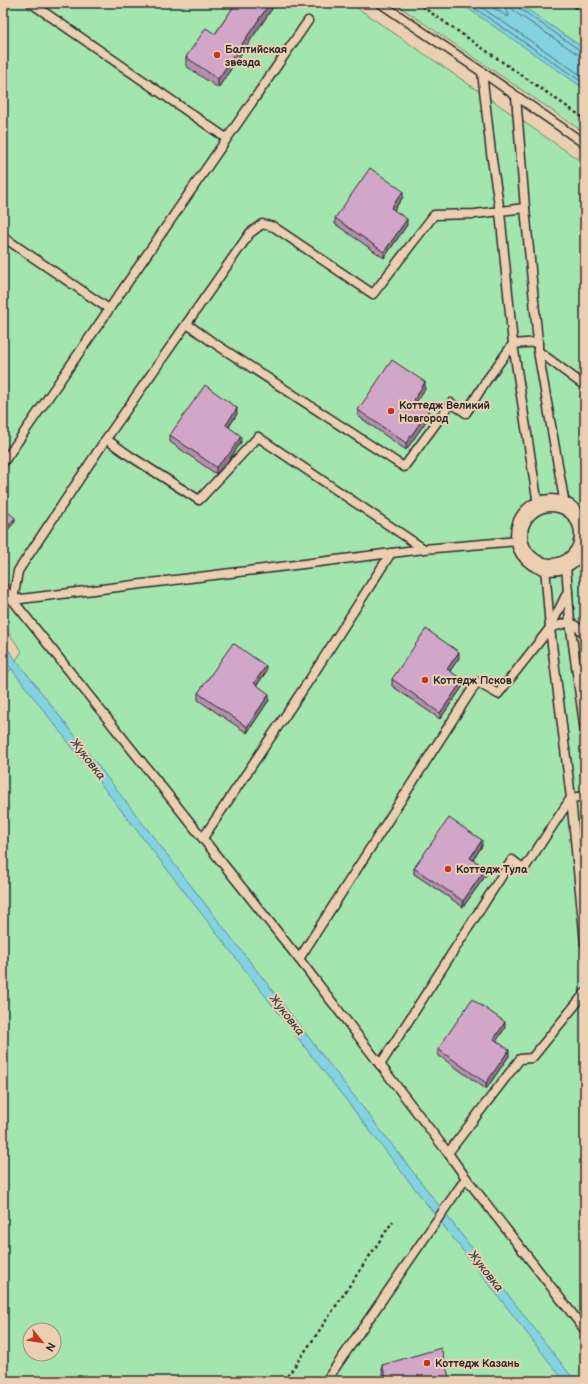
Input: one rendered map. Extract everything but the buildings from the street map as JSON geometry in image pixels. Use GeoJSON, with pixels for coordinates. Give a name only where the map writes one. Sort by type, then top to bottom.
{"type":"FeatureCollection","features":[{"type":"Feature","properties":{"kind":"street"},"geometry":{"type":"LineString","coordinates":[[552,503],[565,506],[573,511],[580,519],[584,529],[584,540],[581,550],[566,565],[555,568],[536,564],[528,558],[522,550],[519,541],[519,530],[522,520],[529,511],[538,505],[552,503]]}},
{"type":"Feature","properties":{"kind":"lane"},"geometry":{"type":"LineString","coordinates":[[31,3],[226,138]]}},
{"type":"Feature","properties":{"kind":"lane"},"geometry":{"type":"LineString","coordinates":[[380,3],[585,144]]}},
{"type":"Feature","properties":{"kind":"lane"},"geometry":{"type":"LineString","coordinates":[[3,464],[308,21]]}},
{"type":"Feature","properties":{"kind":"lane"},"geometry":{"type":"LineString","coordinates":[[482,72],[491,153],[500,212],[513,344],[538,505]]}},
{"type":"Feature","properties":{"kind":"lane"},"geometry":{"type":"LineString","coordinates":[[516,96],[538,351],[565,506]]}},
{"type":"Feature","properties":{"kind":"lane"},"geometry":{"type":"LineString","coordinates":[[13,600],[18,571],[106,439],[250,233],[262,224],[274,227],[374,294],[434,215],[500,212],[525,208]]}},
{"type":"Feature","properties":{"kind":"lane"},"geometry":{"type":"LineString","coordinates":[[3,236],[109,309]]}},
{"type":"Feature","properties":{"kind":"lane"},"geometry":{"type":"LineString","coordinates":[[187,324],[404,467],[451,403],[466,413],[486,381],[513,344],[538,342]]}},
{"type":"Feature","properties":{"kind":"lane"},"geometry":{"type":"LineString","coordinates":[[538,351],[585,386]]}},
{"type":"Feature","properties":{"kind":"lane"},"geometry":{"type":"LineString","coordinates":[[106,439],[199,500],[258,437],[424,549]]}},
{"type":"Feature","properties":{"kind":"lane"},"geometry":{"type":"LineString","coordinates":[[13,600],[424,549],[519,541]]}},
{"type":"Feature","properties":{"kind":"lane"},"geometry":{"type":"LineString","coordinates":[[203,838],[312,676],[391,553]]}},
{"type":"Feature","properties":{"kind":"lane"},"geometry":{"type":"LineString","coordinates":[[566,565],[570,622],[585,732]]}},
{"type":"Feature","properties":{"kind":"lane"},"geometry":{"type":"LineString","coordinates":[[545,567],[550,628],[571,798],[585,942]]}},
{"type":"Feature","properties":{"kind":"lane"},"geometry":{"type":"LineString","coordinates":[[3,588],[299,959],[466,1178],[585,1330]]}},
{"type":"Feature","properties":{"kind":"lane"},"geometry":{"type":"LineString","coordinates":[[299,959],[477,682],[498,694],[550,628],[568,591]]}},
{"type":"Feature","properties":{"kind":"lane"},"geometry":{"type":"LineString","coordinates":[[550,628],[570,622]]}},
{"type":"Feature","properties":{"kind":"lane"},"geometry":{"type":"LineString","coordinates":[[570,622],[585,633]]}},
{"type":"Feature","properties":{"kind":"lane"},"geometry":{"type":"LineString","coordinates":[[380,1066],[512,860],[524,869],[571,798],[585,796]]}},
{"type":"Feature","properties":{"kind":"lane"},"geometry":{"type":"LineString","coordinates":[[448,1153],[520,1059],[532,1058],[585,993]]}},
{"type":"Feature","properties":{"kind":"lane"},"geometry":{"type":"LineString","coordinates":[[326,1381],[466,1178]]}},
{"type":"Feature","properties":{"kind":"path"},"geometry":{"type":"LineString","coordinates":[[417,3],[585,119]]}},
{"type":"Feature","properties":{"kind":"path"},"geometry":{"type":"LineString","coordinates":[[423,7],[425,3]]}},
{"type":"Feature","properties":{"kind":"path"},"geometry":{"type":"LineString","coordinates":[[570,3],[585,14]]}},
{"type":"Feature","properties":{"kind":"path"},"geometry":{"type":"LineString","coordinates":[[284,1381],[315,1338],[393,1221]]}},
{"type":"Feature","properties":{"kind":"green space"},"geometry":{"type":"Polygon","coordinates":[[[3,3],[350,3],[585,164],[585,1381],[3,1381],[3,681],[22,651],[3,626],[3,3]]]}},
{"type":"Feature","properties":{"kind":"green space"},"geometry":{"type":"Polygon","coordinates":[[[394,3],[585,3],[585,133],[394,3]]]}},
{"type":"Feature","properties":{"kind":"water"},"geometry":{"type":"Polygon","coordinates":[[[460,3],[518,3],[585,49],[585,89],[460,3]]]}},
{"type":"Feature","properties":{"kind":"water","name":"Жуковка"},"geometry":{"type":"Polygon","coordinates":[[[3,643],[575,1381],[564,1381],[3,658],[3,643]]]}},
{"type":"Feature","properties":{"kind":"place","name":"Балтийская звезда"},"geometry":{"type":"Point","coordinates":[217,55]}},
{"type":"Feature","properties":{"kind":"place","name":"Коттедж Великий Новгород"},"geometry":{"type":"Point","coordinates":[391,411]}},
{"type":"Feature","properties":{"kind":"place","name":"Коттедж Псков"},"geometry":{"type":"Point","coordinates":[425,680]}},
{"type":"Feature","properties":{"kind":"place","name":"Коттедж Тула"},"geometry":{"type":"Point","coordinates":[448,869]}},
{"type":"Feature","properties":{"kind":"place","name":"Коттедж Казань"},"geometry":{"type":"Point","coordinates":[427,1363]}}]}
